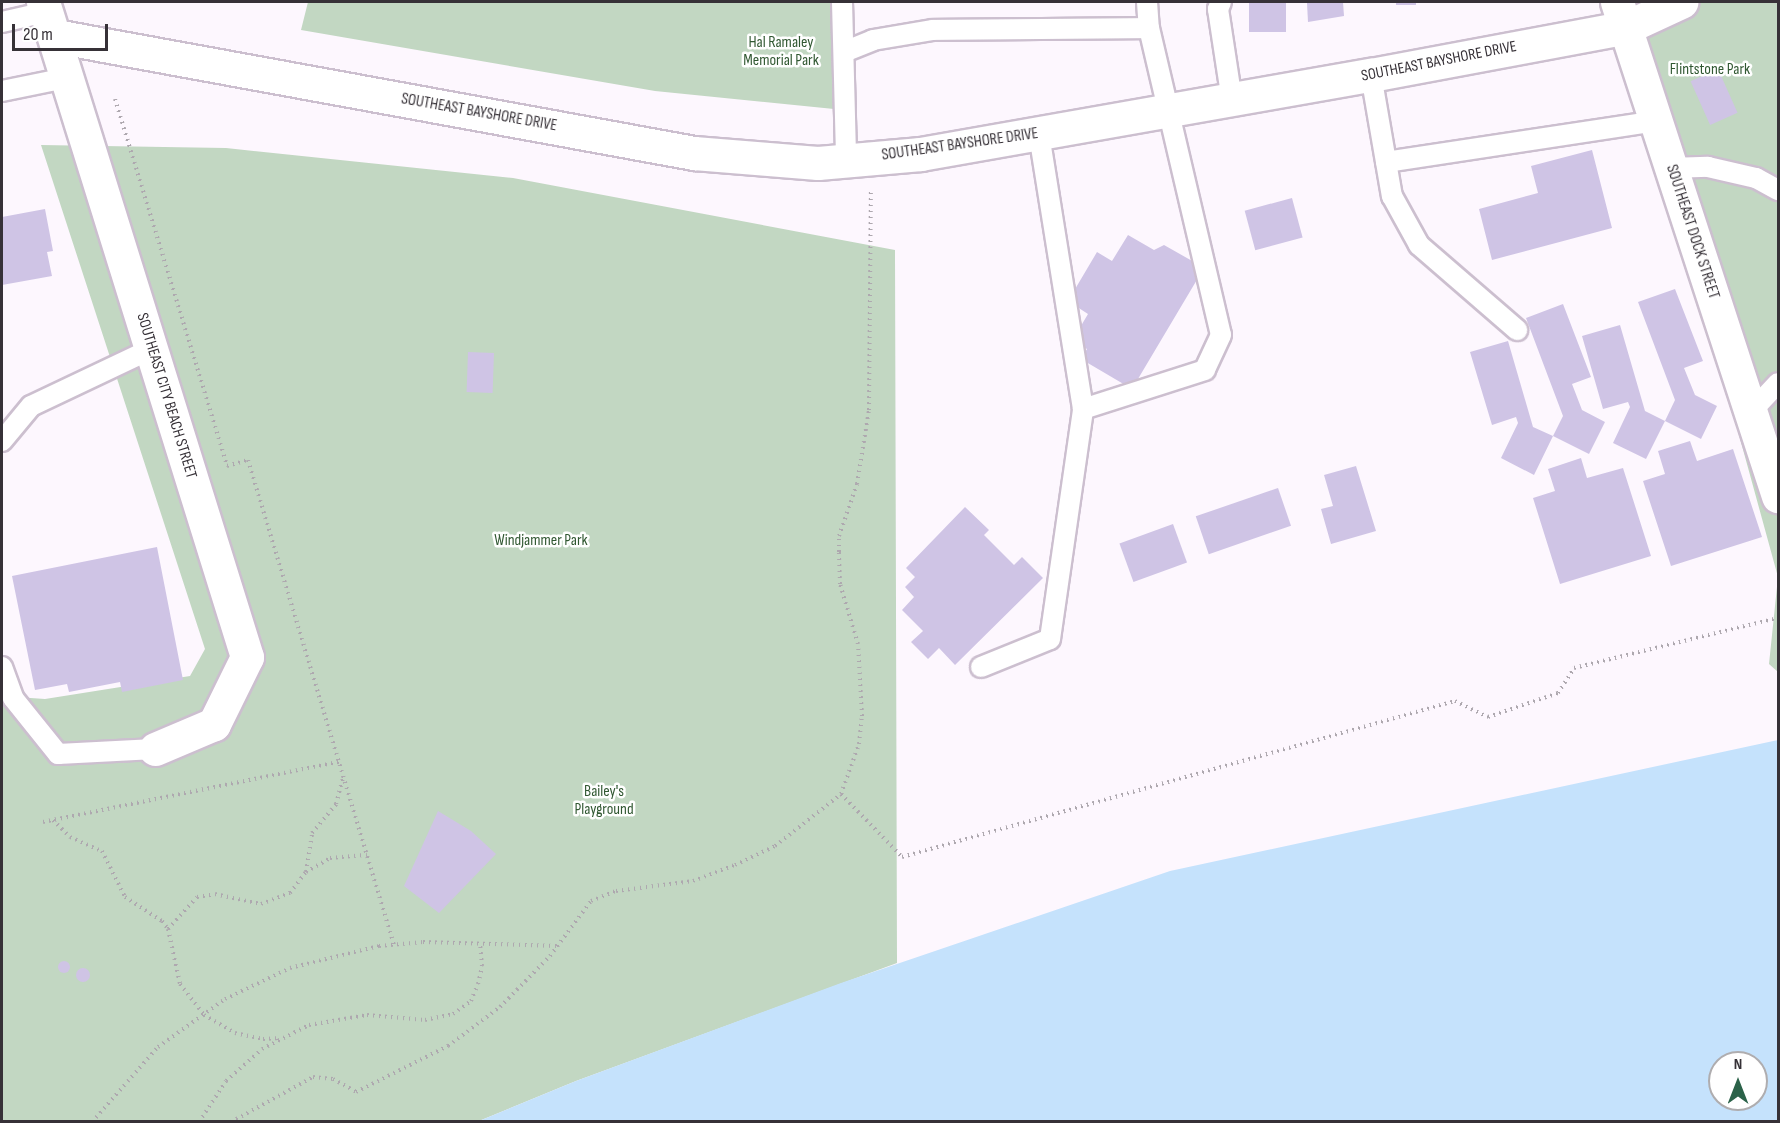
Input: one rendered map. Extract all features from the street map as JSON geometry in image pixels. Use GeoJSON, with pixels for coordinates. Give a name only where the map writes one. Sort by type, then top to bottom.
{"type":"FeatureCollection","features":[{"type":"Feature","properties":{"kind":"street","name":"SOUTHEAST BAYSHORE DRIVE"},"geometry":{"type":"LineString","coordinates":[[48,16],[694,153],[818,163],[1039,134],[1232,101],[1371,75],[1622,14],[1682,2]]}},
{"type":"Feature","properties":{"kind":"street","name":"SOUTHEAST DOCK STREET"},"geometry":{"type":"LineString","coordinates":[[1622,14],[1670,168],[1705,261],[1749,414],[1779,496]]}},
{"type":"Feature","properties":{"kind":"street","name":"SOUTHEAST CITY BEACH STREET"},"geometry":{"type":"LineString","coordinates":[[48,16],[247,657],[214,724],[155,749]]}},
{"type":"Feature","properties":{"kind":"lane"},"geometry":{"type":"LineString","coordinates":[[842,2],[844,52],[859,159]]}},
{"type":"Feature","properties":{"kind":"lane"},"geometry":{"type":"LineString","coordinates":[[1083,409],[1205,370],[1221,336],[1149,28],[1147,2]]}},
{"type":"Feature","properties":{"kind":"lane"},"geometry":{"type":"LineString","coordinates":[[1221,2],[1218,9],[1232,101]]}},
{"type":"Feature","properties":{"kind":"lane"},"geometry":{"type":"LineString","coordinates":[[2,22],[48,16]]}},
{"type":"Feature","properties":{"kind":"lane"},"geometry":{"type":"LineString","coordinates":[[844,52],[873,40],[933,30],[1149,28]]}},
{"type":"Feature","properties":{"kind":"lane"},"geometry":{"type":"LineString","coordinates":[[1371,75],[1392,196],[1419,245],[1517,330]]}},
{"type":"Feature","properties":{"kind":"lane"},"geometry":{"type":"LineString","coordinates":[[2,91],[66,78]]}},
{"type":"Feature","properties":{"kind":"lane"},"geometry":{"type":"LineString","coordinates":[[1386,162],[1656,121]]}},
{"type":"Feature","properties":{"kind":"lane"},"geometry":{"type":"LineString","coordinates":[[981,667],[1050,639],[1083,409],[1039,134]]}},
{"type":"Feature","properties":{"kind":"lane"},"geometry":{"type":"LineString","coordinates":[[1670,168],[1708,167],[1755,178],[1779,190]]}},
{"type":"Feature","properties":{"kind":"lane"},"geometry":{"type":"LineString","coordinates":[[2,441],[31,406],[151,349]]}},
{"type":"Feature","properties":{"kind":"lane"},"geometry":{"type":"LineString","coordinates":[[1749,414],[1779,383]]}},
{"type":"Feature","properties":{"kind":"lane"},"geometry":{"type":"LineString","coordinates":[[2,667],[13,698],[58,754],[155,749]]}},
{"type":"Feature","properties":{"kind":"path"},"geometry":{"type":"LineString","coordinates":[[115,99],[227,466],[248,460],[394,945]]}},
{"type":"Feature","properties":{"kind":"path"},"geometry":{"type":"LineString","coordinates":[[231,1122],[313,1077],[333,1079],[356,1092],[448,1046],[500,1007],[556,946],[591,901],[616,891],[693,881],[735,865],[775,846],[841,794],[859,744],[862,716],[858,644],[840,584],[839,552],[869,410],[859,159]]}},
{"type":"Feature","properties":{"kind":"path"},"geometry":{"type":"LineString","coordinates":[[841,794],[902,857],[1455,701],[1488,717],[1558,693],[1574,668],[1779,618]]}},
{"type":"Feature","properties":{"kind":"path"},"geometry":{"type":"LineString","coordinates":[[43,822],[339,762]]}},
{"type":"Feature","properties":{"kind":"path"},"geometry":{"type":"LineString","coordinates":[[306,872],[312,833],[336,804],[343,776]]}},
{"type":"Feature","properties":{"kind":"path"},"geometry":{"type":"LineString","coordinates":[[53,820],[70,837],[102,851],[125,897],[154,913],[168,929],[180,984],[204,1015],[219,1027],[252,1038],[285,1037]]}},
{"type":"Feature","properties":{"kind":"path"},"geometry":{"type":"LineString","coordinates":[[168,929],[197,897],[215,894],[251,904],[271,903],[290,893],[306,872],[330,858],[367,855]]}},
{"type":"Feature","properties":{"kind":"path"},"geometry":{"type":"LineString","coordinates":[[199,1122],[226,1081],[262,1049],[309,1025],[367,1015],[425,1020],[453,1014],[471,1001],[478,984],[482,966],[480,944]]}},
{"type":"Feature","properties":{"kind":"path"},"geometry":{"type":"LineString","coordinates":[[92,1122],[158,1047],[225,999],[290,968],[394,945],[556,946]]}},
{"type":"Feature","properties":{"kind":"green space","name":"Hal Ramaley Memorial Park"},"geometry":{"type":"Polygon","coordinates":[[[308,2],[834,2],[834,109],[655,91],[301,30],[308,2]]]}},
{"type":"Feature","properties":{"kind":"green space","name":"Flintstone Park"},"geometry":{"type":"Polygon","coordinates":[[[1681,2],[1778,2],[1778,577],[1627,27],[1681,2]]]}},
{"type":"Feature","properties":{"kind":"green space","name":"Windjammer Park"},"geometry":{"type":"Polygon","coordinates":[[[41,145],[226,148],[513,178],[895,250],[897,963],[576,1081],[479,1121],[2,1121],[2,696],[45,699],[190,676],[205,649],[41,145]]]}},
{"type":"Feature","properties":{"kind":"green space"},"geometry":{"type":"Polygon","coordinates":[[[1778,577],[1778,672],[1769,664],[1778,577]]]}},
{"type":"Feature","properties":{"kind":"water"},"geometry":{"type":"Polygon","coordinates":[[[1778,740],[1778,1121],[479,1121],[576,1081],[841,983],[1170,871],[1778,740]]]}},
{"type":"Feature","properties":{"kind":"building"},"geometry":{"type":"Polygon","coordinates":[[[1249,2],[1286,2],[1286,32],[1249,32],[1249,2]]]}},
{"type":"Feature","properties":{"kind":"building"},"geometry":{"type":"Polygon","coordinates":[[[1343,2],[1344,16],[1308,22],[1307,3],[1343,2]]]}},
{"type":"Feature","properties":{"kind":"building"},"geometry":{"type":"Polygon","coordinates":[[[1396,2],[1416,2],[1416,5],[1396,5],[1396,2]]]}},
{"type":"Feature","properties":{"kind":"building"},"geometry":{"type":"Polygon","coordinates":[[[1718,69],[1738,113],[1710,125],[1691,81],[1718,69]]]}},
{"type":"Feature","properties":{"kind":"building"},"geometry":{"type":"Polygon","coordinates":[[[1592,150],[1612,228],[1492,260],[1479,209],[1538,193],[1531,166],[1592,150]]]}},
{"type":"Feature","properties":{"kind":"building"},"geometry":{"type":"Polygon","coordinates":[[[1292,198],[1303,238],[1255,250],[1245,211],[1292,198]]]}},
{"type":"Feature","properties":{"kind":"building"},"geometry":{"type":"Polygon","coordinates":[[[45,209],[53,251],[47,252],[52,276],[2,285],[2,217],[45,209]]]}},
{"type":"Feature","properties":{"kind":"building"},"geometry":{"type":"Polygon","coordinates":[[[1128,235],[1154,250],[1164,245],[1194,262],[1194,269],[1201,273],[1132,389],[1081,359],[1087,349],[1072,341],[1088,314],[1068,301],[1097,252],[1112,261],[1128,235]]]}},
{"type":"Feature","properties":{"kind":"building"},"geometry":{"type":"Polygon","coordinates":[[[1675,289],[1703,361],[1684,368],[1695,395],[1717,406],[1701,439],[1665,421],[1675,400],[1638,302],[1675,289]]]}},
{"type":"Feature","properties":{"kind":"building"},"geometry":{"type":"Polygon","coordinates":[[[1563,304],[1591,377],[1572,384],[1582,410],[1605,422],[1589,454],[1553,436],[1563,416],[1526,318],[1563,304]]]}},
{"type":"Feature","properties":{"kind":"building"},"geometry":{"type":"Polygon","coordinates":[[[1620,325],[1645,411],[1665,421],[1646,459],[1613,443],[1630,407],[1628,402],[1603,409],[1582,336],[1620,325]]]}},
{"type":"Feature","properties":{"kind":"building"},"geometry":{"type":"Polygon","coordinates":[[[1508,341],[1533,427],[1553,436],[1534,475],[1501,458],[1518,423],[1516,417],[1492,425],[1470,352],[1508,341]]]}},
{"type":"Feature","properties":{"kind":"building"},"geometry":{"type":"Polygon","coordinates":[[[468,352],[494,353],[493,393],[467,392],[468,352]]]}},
{"type":"Feature","properties":{"kind":"building"},"geometry":{"type":"Polygon","coordinates":[[[1690,441],[1697,461],[1733,449],[1762,537],[1671,566],[1643,481],[1665,474],[1658,451],[1690,441]]]}},
{"type":"Feature","properties":{"kind":"building"},"geometry":{"type":"Polygon","coordinates":[[[1581,458],[1587,478],[1623,468],[1651,556],[1560,584],[1533,498],[1555,491],[1548,469],[1581,458]]]}},
{"type":"Feature","properties":{"kind":"building"},"geometry":{"type":"Polygon","coordinates":[[[1356,466],[1376,531],[1331,544],[1321,509],[1333,506],[1324,475],[1356,466]]]}},
{"type":"Feature","properties":{"kind":"building"},"geometry":{"type":"Polygon","coordinates":[[[1278,488],[1291,526],[1209,554],[1196,516],[1278,488]]]}},
{"type":"Feature","properties":{"kind":"building"},"geometry":{"type":"Polygon","coordinates":[[[965,507],[989,530],[984,535],[1014,565],[1022,557],[1043,578],[955,665],[939,648],[928,659],[911,642],[923,631],[902,610],[914,597],[905,587],[915,577],[906,568],[965,507]]]}},
{"type":"Feature","properties":{"kind":"building"},"geometry":{"type":"Polygon","coordinates":[[[1173,524],[1187,563],[1133,582],[1119,543],[1173,524]]]}},
{"type":"Feature","properties":{"kind":"building"},"geometry":{"type":"Polygon","coordinates":[[[157,547],[183,680],[122,692],[120,682],[69,692],[67,684],[35,690],[12,576],[157,547]]]}},
{"type":"Feature","properties":{"kind":"building"},"geometry":{"type":"Polygon","coordinates":[[[438,811],[471,831],[496,854],[439,913],[404,886],[438,811]]]}},
{"type":"Feature","properties":{"kind":"building"},"geometry":{"type":"Polygon","coordinates":[[[66,961],[69,962],[69,972],[62,973],[59,972],[58,965],[59,962],[66,961]]]}},
{"type":"Feature","properties":{"kind":"building"},"geometry":{"type":"Polygon","coordinates":[[[83,968],[88,970],[90,975],[88,980],[83,982],[78,980],[76,975],[78,970],[83,968]]]}},
{"type":"Feature","properties":{"kind":"park label","name":"Bailey's Playground"},"geometry":{"type":"Point","coordinates":[604,801]}}]}
